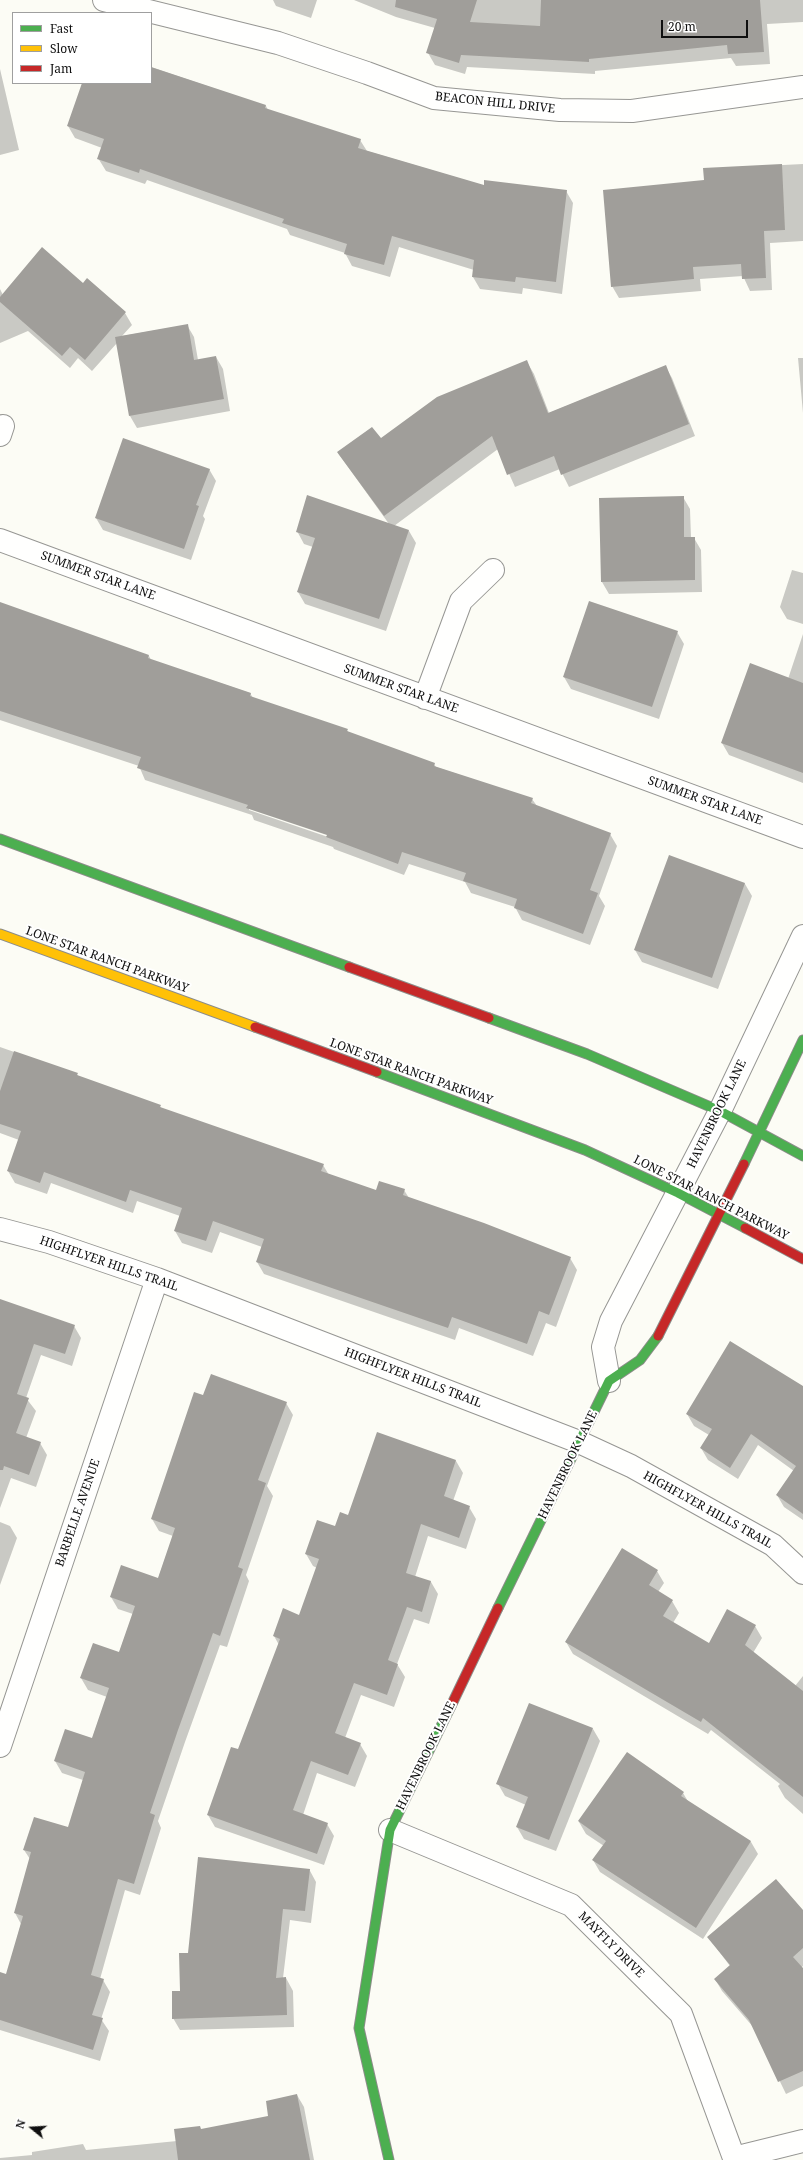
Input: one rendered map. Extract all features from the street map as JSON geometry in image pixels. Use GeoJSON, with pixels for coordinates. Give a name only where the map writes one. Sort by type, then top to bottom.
{"type":"FeatureCollection","features":[{"type":"Feature","properties":{"kind":"main road"},"geometry":{"type":"LineString","coordinates":[[0,839],[594,1057],[720,1111],[803,1156]]}},
{"type":"Feature","properties":{"kind":"main road","name":"LONE STAR RANCH PARKWAY"},"geometry":{"type":"LineString","coordinates":[[0,934],[416,1086],[585,1150],[678,1193],[803,1259]]}},
{"type":"Feature","properties":{"kind":"main road","name":"HAVENBROOK LANE"},"geometry":{"type":"LineString","coordinates":[[389,2160],[359,2028],[390,1830],[609,1381],[640,1360],[654,1342],[760,1132],[803,1040]]}},
{"type":"Feature","properties":{"kind":"street","name":"BEACON HILL DRIVE"},"geometry":{"type":"LineString","coordinates":[[104,0],[278,43],[367,73],[434,98],[560,110],[632,111],[803,87]]}},
{"type":"Feature","properties":{"kind":"street","name":"SUMMER STAR LANE"},"geometry":{"type":"LineString","coordinates":[[0,540],[803,837]]}},
{"type":"Feature","properties":{"kind":"street"},"geometry":{"type":"LineString","coordinates":[[426,698],[461,601],[493,570]]}},
{"type":"Feature","properties":{"kind":"street","name":"HAVENBROOK LANE"},"geometry":{"type":"LineString","coordinates":[[609,1381],[603,1347],[611,1321],[720,1111],[803,936]]}},
{"type":"Feature","properties":{"kind":"street","name":"HIGHFLYER HILLS TRAIL"},"geometry":{"type":"LineString","coordinates":[[0,1229],[49,1242],[156,1280],[579,1442],[631,1466],[773,1544],[803,1573]]}},
{"type":"Feature","properties":{"kind":"street","name":"BARBELLE AVENUE"},"geometry":{"type":"LineString","coordinates":[[0,1746],[156,1280]]}},
{"type":"Feature","properties":{"kind":"street","name":"MAYFLY DRIVE"},"geometry":{"type":"LineString","coordinates":[[390,1830],[571,1905],[681,2014],[734,2158],[803,2141]]}},
{"type":"Feature","properties":{"kind":"building"},"geometry":{"type":"Polygon","coordinates":[[[396,0],[477,0],[470,22],[540,26],[541,0],[760,0],[764,52],[728,54],[727,45],[589,59],[589,62],[461,55],[459,63],[426,53],[437,19],[395,7],[396,0]]]}},
{"type":"Feature","properties":{"kind":"building"},"geometry":{"type":"Polygon","coordinates":[[[152,67],[266,105],[265,108],[361,139],[358,148],[484,185],[484,180],[567,190],[556,282],[516,277],[515,282],[472,277],[474,260],[392,236],[384,265],[344,254],[347,244],[282,223],[284,219],[140,169],[139,173],[97,159],[104,139],[67,126],[82,84],[152,84],[152,67]]]}},
{"type":"Feature","properties":{"kind":"building"},"geometry":{"type":"Polygon","coordinates":[[[782,164],[785,230],[764,231],[766,278],[742,279],[741,264],[693,267],[694,279],[611,287],[603,190],[704,180],[703,168],[782,164]]]}},
{"type":"Feature","properties":{"kind":"building"},"geometry":{"type":"Polygon","coordinates":[[[42,247],[83,283],[87,278],[126,312],[85,360],[70,347],[62,356],[0,302],[0,297],[42,247]]]}},
{"type":"Feature","properties":{"kind":"building"},"geometry":{"type":"Polygon","coordinates":[[[188,324],[194,360],[216,356],[224,399],[129,416],[115,337],[188,324]]]}},
{"type":"Feature","properties":{"kind":"building"},"geometry":{"type":"Polygon","coordinates":[[[527,360],[548,413],[666,365],[689,424],[561,475],[554,456],[507,475],[492,436],[384,516],[337,452],[372,427],[381,438],[437,397],[527,360]]]}},
{"type":"Feature","properties":{"kind":"building"},"geometry":{"type":"Polygon","coordinates":[[[123,438],[210,469],[196,505],[199,506],[184,549],[95,518],[123,438]]]}},
{"type":"Feature","properties":{"kind":"building"},"geometry":{"type":"Polygon","coordinates":[[[307,495],[409,530],[379,619],[297,592],[315,538],[296,532],[307,495]]]}},
{"type":"Feature","properties":{"kind":"building"},"geometry":{"type":"Polygon","coordinates":[[[684,496],[684,537],[695,537],[695,580],[601,582],[599,498],[684,496]]]}},
{"type":"Feature","properties":{"kind":"building"},"geometry":{"type":"Polygon","coordinates":[[[589,601],[678,631],[652,707],[563,677],[589,601]]]}},
{"type":"Feature","properties":{"kind":"building"},"geometry":{"type":"Polygon","coordinates":[[[0,602],[149,655],[148,658],[251,693],[250,696],[348,729],[347,731],[435,763],[434,766],[533,798],[531,803],[611,833],[590,890],[598,893],[583,934],[514,908],[517,899],[463,881],[466,873],[402,852],[398,864],[326,837],[327,835],[246,808],[248,805],[137,768],[141,757],[0,711],[0,602]]]}},
{"type":"Feature","properties":{"kind":"building"},"geometry":{"type":"Polygon","coordinates":[[[750,663],[803,683],[803,773],[721,743],[750,663]]]}},
{"type":"Feature","properties":{"kind":"building"},"geometry":{"type":"Polygon","coordinates":[[[669,855],[745,883],[712,978],[634,950],[669,855]]]}},
{"type":"Feature","properties":{"kind":"building"},"geometry":{"type":"Polygon","coordinates":[[[14,1051],[78,1073],[77,1075],[161,1105],[160,1107],[324,1164],[321,1171],[376,1190],[379,1181],[405,1189],[403,1195],[484,1223],[571,1257],[549,1315],[539,1311],[527,1344],[452,1317],[448,1328],[256,1262],[264,1239],[213,1221],[206,1241],[174,1231],[182,1208],[130,1190],[126,1202],[44,1172],[40,1183],[7,1171],[21,1131],[0,1124],[0,1091],[14,1051]]]}},
{"type":"Feature","properties":{"kind":"building"},"geometry":{"type":"Polygon","coordinates":[[[0,1299],[75,1325],[65,1354],[34,1344],[17,1394],[29,1398],[16,1433],[41,1442],[29,1475],[4,1466],[3,1470],[0,1470],[0,1299]]]}},
{"type":"Feature","properties":{"kind":"building"},"geometry":{"type":"Polygon","coordinates":[[[730,1341],[803,1386],[803,1514],[776,1495],[796,1466],[751,1434],[730,1468],[700,1448],[712,1429],[686,1414],[730,1341]]]}},
{"type":"Feature","properties":{"kind":"building"},"geometry":{"type":"Polygon","coordinates":[[[211,1374],[287,1402],[258,1480],[266,1483],[238,1567],[243,1569],[220,1636],[213,1633],[178,1730],[150,1813],[155,1815],[134,1884],[118,1879],[91,1975],[104,1979],[92,2015],[103,2018],[93,2050],[0,2020],[0,1972],[6,1974],[23,1916],[14,1913],[31,1852],[23,1850],[34,1817],[68,1827],[85,1772],[54,1761],[65,1729],[92,1738],[109,1688],[80,1678],[93,1643],[119,1652],[135,1606],[110,1597],[121,1565],[158,1578],[175,1528],[151,1519],[194,1392],[203,1395],[211,1374]]]}},
{"type":"Feature","properties":{"kind":"building"},"geometry":{"type":"Polygon","coordinates":[[[377,1432],[456,1460],[444,1496],[470,1506],[459,1538],[421,1524],[406,1573],[431,1581],[422,1612],[407,1607],[388,1660],[398,1664],[387,1695],[354,1683],[335,1733],[361,1743],[348,1775],[311,1761],[293,1810],[328,1823],[317,1854],[207,1815],[231,1747],[238,1749],[280,1639],[273,1636],[283,1608],[299,1615],[319,1559],[305,1554],[317,1520],[335,1526],[340,1512],[348,1515],[377,1432]]]}},
{"type":"Feature","properties":{"kind":"building"},"geometry":{"type":"Polygon","coordinates":[[[622,1548],[658,1570],[649,1585],[673,1600],[663,1616],[709,1643],[727,1609],[756,1625],[745,1645],[803,1691],[803,1797],[703,1718],[701,1722],[565,1642],[622,1548]]]}},
{"type":"Feature","properties":{"kind":"building"},"geometry":{"type":"Polygon","coordinates":[[[529,1703],[593,1728],[549,1840],[516,1827],[528,1797],[496,1784],[529,1703]]]}},
{"type":"Feature","properties":{"kind":"building"},"geometry":{"type":"Polygon","coordinates":[[[627,1752],[684,1792],[681,1796],[751,1841],[696,1928],[592,1860],[606,1841],[578,1821],[627,1752]]]}},
{"type":"Feature","properties":{"kind":"building"},"geometry":{"type":"Polygon","coordinates":[[[198,1857],[310,1869],[305,1911],[283,1909],[276,1978],[286,1977],[287,2015],[172,2019],[172,1991],[180,1991],[179,1953],[188,1953],[198,1857]]]}},
{"type":"Feature","properties":{"kind":"building"},"geometry":{"type":"Polygon","coordinates":[[[776,1879],[803,1910],[803,1948],[793,1957],[803,1968],[803,2071],[778,2082],[749,2020],[714,1979],[730,1965],[707,1937],[776,1879]]]}},
{"type":"Feature","properties":{"kind":"building"},"geometry":{"type":"Polygon","coordinates":[[[297,2094],[310,2160],[178,2160],[174,2129],[200,2126],[201,2129],[268,2116],[266,2101],[297,2094]]]}},
{"type":"Feature","properties":{"kind":"traffic: fast"},"geometry":{"type":"LineString","coordinates":[[0,839],[349,967]]}},
{"type":"Feature","properties":{"kind":"traffic: fast"},"geometry":{"type":"LineString","coordinates":[[489,1018],[587,1054],[720,1111],[803,1156]]}},
{"type":"Feature","properties":{"kind":"traffic: fast"},"geometry":{"type":"LineString","coordinates":[[744,1164],[803,1040]]}},
{"type":"Feature","properties":{"kind":"traffic: fast"},"geometry":{"type":"LineString","coordinates":[[377,1072],[585,1150],[678,1193],[745,1228]]}},
{"type":"Feature","properties":{"kind":"traffic: fast"},"geometry":{"type":"LineString","coordinates":[[498,1608],[609,1381],[640,1360],[658,1336]]}},
{"type":"Feature","properties":{"kind":"traffic: fast"},"geometry":{"type":"LineString","coordinates":[[389,2160],[359,2028],[390,1830],[451,1706]]}},
{"type":"Feature","properties":{"kind":"traffic: slow"},"geometry":{"type":"LineString","coordinates":[[0,934],[255,1027]]}},
{"type":"Feature","properties":{"kind":"traffic: jam"},"geometry":{"type":"LineString","coordinates":[[349,967],[489,1018]]}},
{"type":"Feature","properties":{"kind":"traffic: jam"},"geometry":{"type":"LineString","coordinates":[[255,1027],[377,1072]]}},
{"type":"Feature","properties":{"kind":"traffic: jam"},"geometry":{"type":"LineString","coordinates":[[658,1336],[744,1164]]}},
{"type":"Feature","properties":{"kind":"traffic: jam"},"geometry":{"type":"LineString","coordinates":[[745,1228],[803,1259]]}},
{"type":"Feature","properties":{"kind":"traffic: jam"},"geometry":{"type":"LineString","coordinates":[[451,1706],[498,1608]]}}]}
